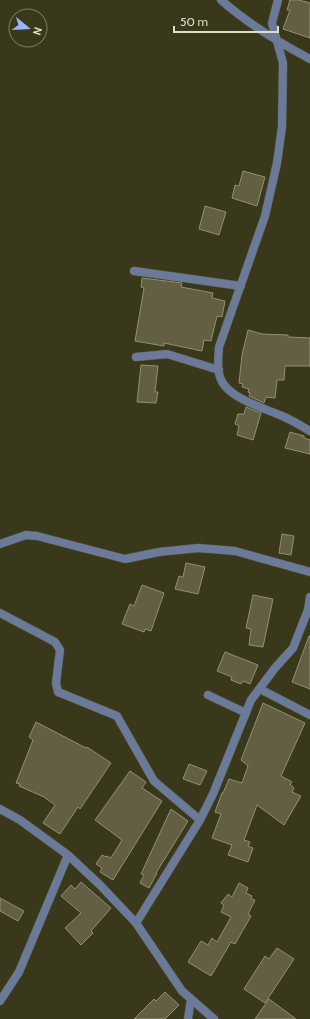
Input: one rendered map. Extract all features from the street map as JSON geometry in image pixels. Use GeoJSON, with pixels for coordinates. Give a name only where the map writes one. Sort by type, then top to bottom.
{"type":"FeatureCollection","features":[{"type":"Feature","properties":{"kind":"street"},"geometry":{"type":"LineString","coordinates":[[221,0],[233,11],[277,42],[310,59]]}},
{"type":"Feature","properties":{"kind":"street"},"geometry":{"type":"LineString","coordinates":[[278,0],[272,23],[283,63],[282,126],[277,163],[265,216],[219,347],[219,370],[224,386],[242,399],[284,417],[310,431]]}},
{"type":"Feature","properties":{"kind":"street"},"geometry":{"type":"LineString","coordinates":[[134,271],[241,286]]}},
{"type":"Feature","properties":{"kind":"street"},"geometry":{"type":"LineString","coordinates":[[136,357],[167,354],[219,370]]}},
{"type":"Feature","properties":{"kind":"street"},"geometry":{"type":"LineString","coordinates":[[0,544],[26,535],[37,536],[125,559],[159,552],[198,548],[235,552],[310,572]]}},
{"type":"Feature","properties":{"kind":"street"},"geometry":{"type":"LineString","coordinates":[[136,923],[200,820],[213,794],[251,700],[275,668],[293,648],[309,610],[310,597]]}},
{"type":"Feature","properties":{"kind":"street"},"geometry":{"type":"LineString","coordinates":[[0,613],[55,642],[60,650],[56,683],[58,692],[117,716],[154,781],[200,820]]}},
{"type":"Feature","properties":{"kind":"street"},"geometry":{"type":"LineString","coordinates":[[260,689],[310,715]]}},
{"type":"Feature","properties":{"kind":"street"},"geometry":{"type":"LineString","coordinates":[[208,695],[246,713]]}},
{"type":"Feature","properties":{"kind":"street"},"geometry":{"type":"LineString","coordinates":[[0,810],[20,820],[68,855],[100,885],[136,923],[182,991],[214,1019]]}},
{"type":"Feature","properties":{"kind":"street"},"geometry":{"type":"LineString","coordinates":[[0,1002],[18,972],[68,855]]}},
{"type":"Feature","properties":{"kind":"street"},"geometry":{"type":"LineString","coordinates":[[188,1019],[191,999]]}},
{"type":"Feature","properties":{"kind":"building"},"geometry":{"type":"Polygon","coordinates":[[[290,0],[299,0],[310,3],[310,38],[283,29],[290,10],[287,10],[290,0]]]}},
{"type":"Feature","properties":{"kind":"building"},"geometry":{"type":"Polygon","coordinates":[[[243,171],[265,177],[257,206],[232,198],[235,185],[239,186],[243,171]]]}},
{"type":"Feature","properties":{"kind":"building"},"geometry":{"type":"Polygon","coordinates":[[[205,206],[226,212],[219,235],[199,229],[205,206]]]}},
{"type":"Feature","properties":{"kind":"building"},"geometry":{"type":"Polygon","coordinates":[[[142,278],[182,283],[181,287],[213,293],[212,298],[225,301],[222,317],[217,316],[211,341],[204,340],[202,351],[164,343],[164,346],[135,341],[144,288],[141,287],[142,278]]]}},
{"type":"Feature","properties":{"kind":"building"},"geometry":{"type":"Polygon","coordinates":[[[248,330],[262,334],[310,338],[310,366],[285,366],[284,380],[277,380],[275,398],[266,397],[264,403],[249,396],[249,389],[242,387],[243,384],[239,383],[242,355],[248,330]]]}},
{"type":"Feature","properties":{"kind":"building"},"geometry":{"type":"Polygon","coordinates":[[[141,365],[158,366],[155,392],[158,392],[156,403],[137,402],[141,365]]]}},
{"type":"Feature","properties":{"kind":"building"},"geometry":{"type":"Polygon","coordinates":[[[246,407],[261,413],[253,440],[237,435],[239,426],[235,424],[238,414],[244,414],[246,407]]]}},
{"type":"Feature","properties":{"kind":"building"},"geometry":{"type":"Polygon","coordinates":[[[290,432],[304,436],[304,438],[310,440],[310,454],[285,448],[290,432]]]}},
{"type":"Feature","properties":{"kind":"building"},"geometry":{"type":"Polygon","coordinates":[[[282,534],[294,536],[291,555],[279,553],[282,534]]]}},
{"type":"Feature","properties":{"kind":"building"},"geometry":{"type":"Polygon","coordinates":[[[186,563],[205,567],[198,594],[175,589],[179,576],[183,577],[186,563]]]}},
{"type":"Feature","properties":{"kind":"building"},"geometry":{"type":"Polygon","coordinates":[[[142,585],[164,593],[151,631],[145,629],[144,632],[122,624],[130,604],[134,606],[142,585]]]}},
{"type":"Feature","properties":{"kind":"building"},"geometry":{"type":"Polygon","coordinates":[[[253,595],[273,599],[263,647],[249,645],[251,629],[246,628],[253,595]]]}},
{"type":"Feature","properties":{"kind":"building"},"geometry":{"type":"Polygon","coordinates":[[[310,636],[310,689],[292,682],[310,636]]]}},
{"type":"Feature","properties":{"kind":"building"},"geometry":{"type":"Polygon","coordinates":[[[225,652],[258,665],[250,684],[243,681],[241,684],[231,680],[232,677],[217,671],[225,652]]]}},
{"type":"Feature","properties":{"kind":"building"},"geometry":{"type":"Polygon","coordinates":[[[263,703],[305,723],[281,776],[292,782],[290,784],[294,788],[292,792],[301,796],[284,825],[257,805],[244,840],[250,842],[248,846],[253,848],[248,862],[228,855],[232,845],[212,838],[221,814],[215,812],[229,779],[242,783],[248,766],[241,760],[263,703]]]}},
{"type":"Feature","properties":{"kind":"building"},"geometry":{"type":"Polygon","coordinates":[[[36,722],[86,748],[87,747],[111,763],[80,809],[78,807],[60,834],[43,823],[55,805],[44,797],[19,786],[20,784],[16,783],[33,740],[29,737],[36,722]]]}},
{"type":"Feature","properties":{"kind":"building"},"geometry":{"type":"Polygon","coordinates":[[[189,764],[207,771],[200,785],[183,779],[189,764]]]}},
{"type":"Feature","properties":{"kind":"building"},"geometry":{"type":"Polygon","coordinates":[[[130,771],[146,782],[142,788],[162,801],[113,880],[100,872],[102,868],[96,864],[102,855],[111,858],[122,840],[95,820],[130,771]]]}},
{"type":"Feature","properties":{"kind":"building"},"geometry":{"type":"Polygon","coordinates":[[[171,809],[188,821],[156,873],[149,888],[140,883],[144,875],[141,874],[171,809]]]}},
{"type":"Feature","properties":{"kind":"building"},"geometry":{"type":"Polygon","coordinates":[[[81,882],[111,908],[91,931],[93,933],[81,945],[65,928],[81,913],[61,896],[71,885],[75,889],[81,882]]]}},
{"type":"Feature","properties":{"kind":"building"},"geometry":{"type":"Polygon","coordinates":[[[239,883],[248,888],[246,893],[252,896],[251,899],[255,900],[248,914],[251,916],[235,944],[231,942],[211,976],[188,962],[201,941],[208,945],[212,938],[217,942],[231,917],[221,912],[224,905],[221,903],[228,894],[232,897],[239,883]]]}},
{"type":"Feature","properties":{"kind":"building"},"geometry":{"type":"Polygon","coordinates":[[[0,898],[24,911],[18,921],[0,911],[0,898]]]}},
{"type":"Feature","properties":{"kind":"building"},"geometry":{"type":"Polygon","coordinates":[[[277,948],[294,959],[265,1003],[244,989],[265,956],[269,959],[277,948]]]}},
{"type":"Feature","properties":{"kind":"building"},"geometry":{"type":"Polygon","coordinates":[[[165,992],[179,1005],[165,1019],[134,1019],[154,999],[156,1001],[165,992]]]}},
{"type":"Feature","properties":{"kind":"building"},"geometry":{"type":"Polygon","coordinates":[[[269,999],[296,1019],[255,1019],[269,999]]]}}]}
